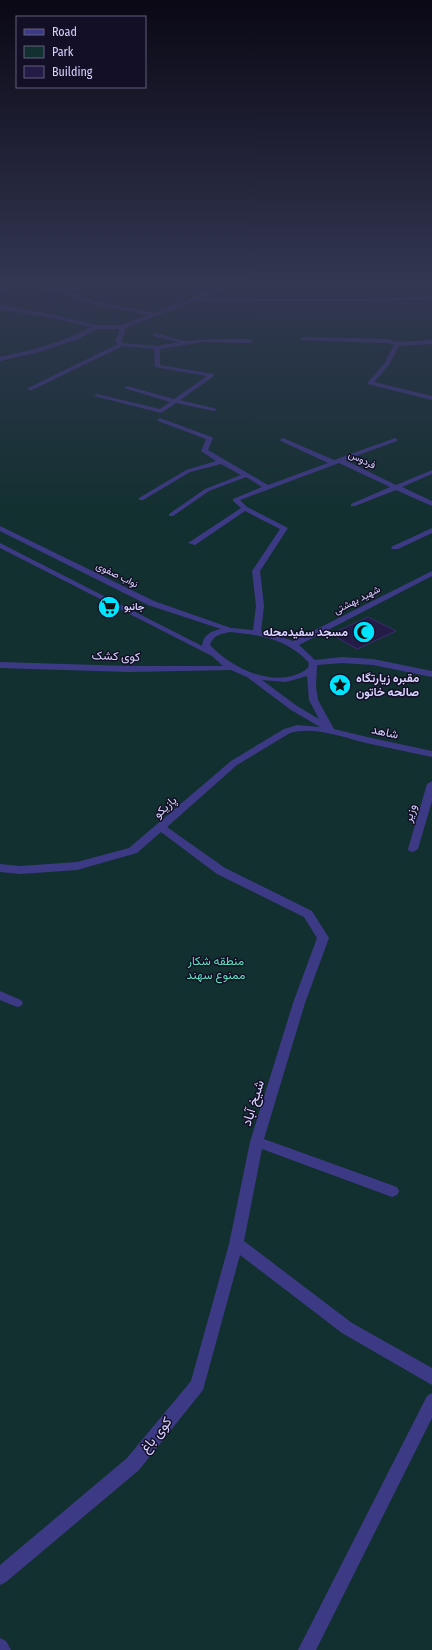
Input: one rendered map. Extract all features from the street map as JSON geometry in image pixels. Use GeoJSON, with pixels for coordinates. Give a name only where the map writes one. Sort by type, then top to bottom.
{"type":"FeatureCollection","features":[{"type":"Feature","properties":{"kind":"street"},"geometry":{"type":"LineString","coordinates":[[30,389],[85,362]]}},
{"type":"Feature","properties":{"kind":"street"},"geometry":{"type":"LineString","coordinates":[[97,396],[161,411],[212,375],[157,366],[157,362]]}},
{"type":"Feature","properties":{"kind":"street"},"geometry":{"type":"LineString","coordinates":[[388,362],[370,384],[432,398]]}},
{"type":"Feature","properties":{"kind":"street"},"geometry":{"type":"LineString","coordinates":[[127,388],[175,401],[214,409]]}},
{"type":"Feature","properties":{"kind":"street"},"geometry":{"type":"LineString","coordinates":[[160,420],[210,438],[204,451],[267,487]]}},
{"type":"Feature","properties":{"kind":"street","name":"فردوس"},"geometry":{"type":"LineString","coordinates":[[282,440],[336,461],[432,504]]}},
{"type":"Feature","properties":{"kind":"street"},"geometry":{"type":"LineString","coordinates":[[257,633],[260,606],[256,571],[284,528],[245,508],[235,500],[395,440]]}},
{"type":"Feature","properties":{"kind":"street"},"geometry":{"type":"LineString","coordinates":[[141,499],[188,471],[223,461]]}},
{"type":"Feature","properties":{"kind":"street"},"geometry":{"type":"LineString","coordinates":[[353,505],[432,472]]}},
{"type":"Feature","properties":{"kind":"street"},"geometry":{"type":"LineString","coordinates":[[171,515],[207,490],[246,475]]}},
{"type":"Feature","properties":{"kind":"street"},"geometry":{"type":"LineString","coordinates":[[192,543],[245,508]]}},
{"type":"Feature","properties":{"kind":"street","name":"نواب صفوی"},"geometry":{"type":"LineString","coordinates":[[0,528],[151,603],[230,630]]}},
{"type":"Feature","properties":{"kind":"street"},"geometry":{"type":"LineString","coordinates":[[395,547],[432,530]]}},
{"type":"Feature","properties":{"kind":"street"},"geometry":{"type":"LineString","coordinates":[[0,545],[213,654],[232,668],[248,673],[263,677],[283,679],[300,677],[312,666],[342,660],[373,662],[432,674]]}},
{"type":"Feature","properties":{"kind":"street","name":"شهید بهشتی"},"geometry":{"type":"LineString","coordinates":[[292,645],[432,573]]}},
{"type":"Feature","properties":{"kind":"street"},"geometry":{"type":"LineString","coordinates":[[213,654],[206,645],[208,638],[215,633],[230,630],[270,635],[292,645],[308,657],[312,666],[311,689],[316,708],[333,731]]}},
{"type":"Feature","properties":{"kind":"street","name":"کوی کشک"},"geometry":{"type":"LineString","coordinates":[[0,665],[129,669],[232,668]]}},
{"type":"Feature","properties":{"kind":"street"},"geometry":{"type":"LineString","coordinates":[[248,673],[294,708],[333,731]]}},
{"type":"Feature","properties":{"kind":"street","name":"پازیکو"},"geometry":{"type":"LineString","coordinates":[[0,868],[20,870],[77,866],[133,851],[162,828],[234,763],[286,732],[297,728],[333,731]]}},
{"type":"Feature","properties":{"kind":"street","name":"شاهد"},"geometry":{"type":"LineString","coordinates":[[333,731],[366,740],[432,754]]}},
{"type":"Feature","properties":{"kind":"street","name":"وزیر"},"geometry":{"type":"LineString","coordinates":[[413,848],[432,784]]}},
{"type":"Feature","properties":{"kind":"street","name":"شیخ آباد"},"geometry":{"type":"LineString","coordinates":[[162,828],[221,871],[308,914],[323,938],[300,1003],[257,1142],[236,1244]]}},
{"type":"Feature","properties":{"kind":"street"},"geometry":{"type":"LineString","coordinates":[[0,995],[17,1003]]}},
{"type":"Feature","properties":{"kind":"street"},"geometry":{"type":"LineString","coordinates":[[257,1142],[392,1191]]}},
{"type":"Feature","properties":{"kind":"street"},"geometry":{"type":"LineString","coordinates":[[236,1244],[347,1328],[432,1378]]}},
{"type":"Feature","properties":{"kind":"street","name":"کوی باغ"},"geometry":{"type":"LineString","coordinates":[[0,1576],[133,1464],[198,1385],[236,1244]]}},
{"type":"Feature","properties":{"kind":"street"},"geometry":{"type":"LineString","coordinates":[[307,1650],[432,1401]]}},
{"type":"Feature","properties":{"kind":"green space","name":"منطقه شکار ممنوع سهند"},"geometry":{"type":"Polygon","coordinates":[[[0,362],[432,362],[432,1650],[0,1650],[0,362]]]}},
{"type":"Feature","properties":{"kind":"building","name":"مسجد سفیدمحله"},"geometry":{"type":"Polygon","coordinates":[[[368,617],[396,631],[357,649],[331,634],[368,617]]]}},
{"type":"Feature","properties":{"kind":"place","name":"جانبو"},"geometry":{"type":"Point","coordinates":[109,607]}},
{"type":"Feature","properties":{"kind":"place","name":"مسجد سفیدمحله"},"geometry":{"type":"Point","coordinates":[364,632]}},
{"type":"Feature","properties":{"kind":"place","name":"مقبره زیارتگاه صالحه خاتون"},"geometry":{"type":"Point","coordinates":[340,685]}}]}
